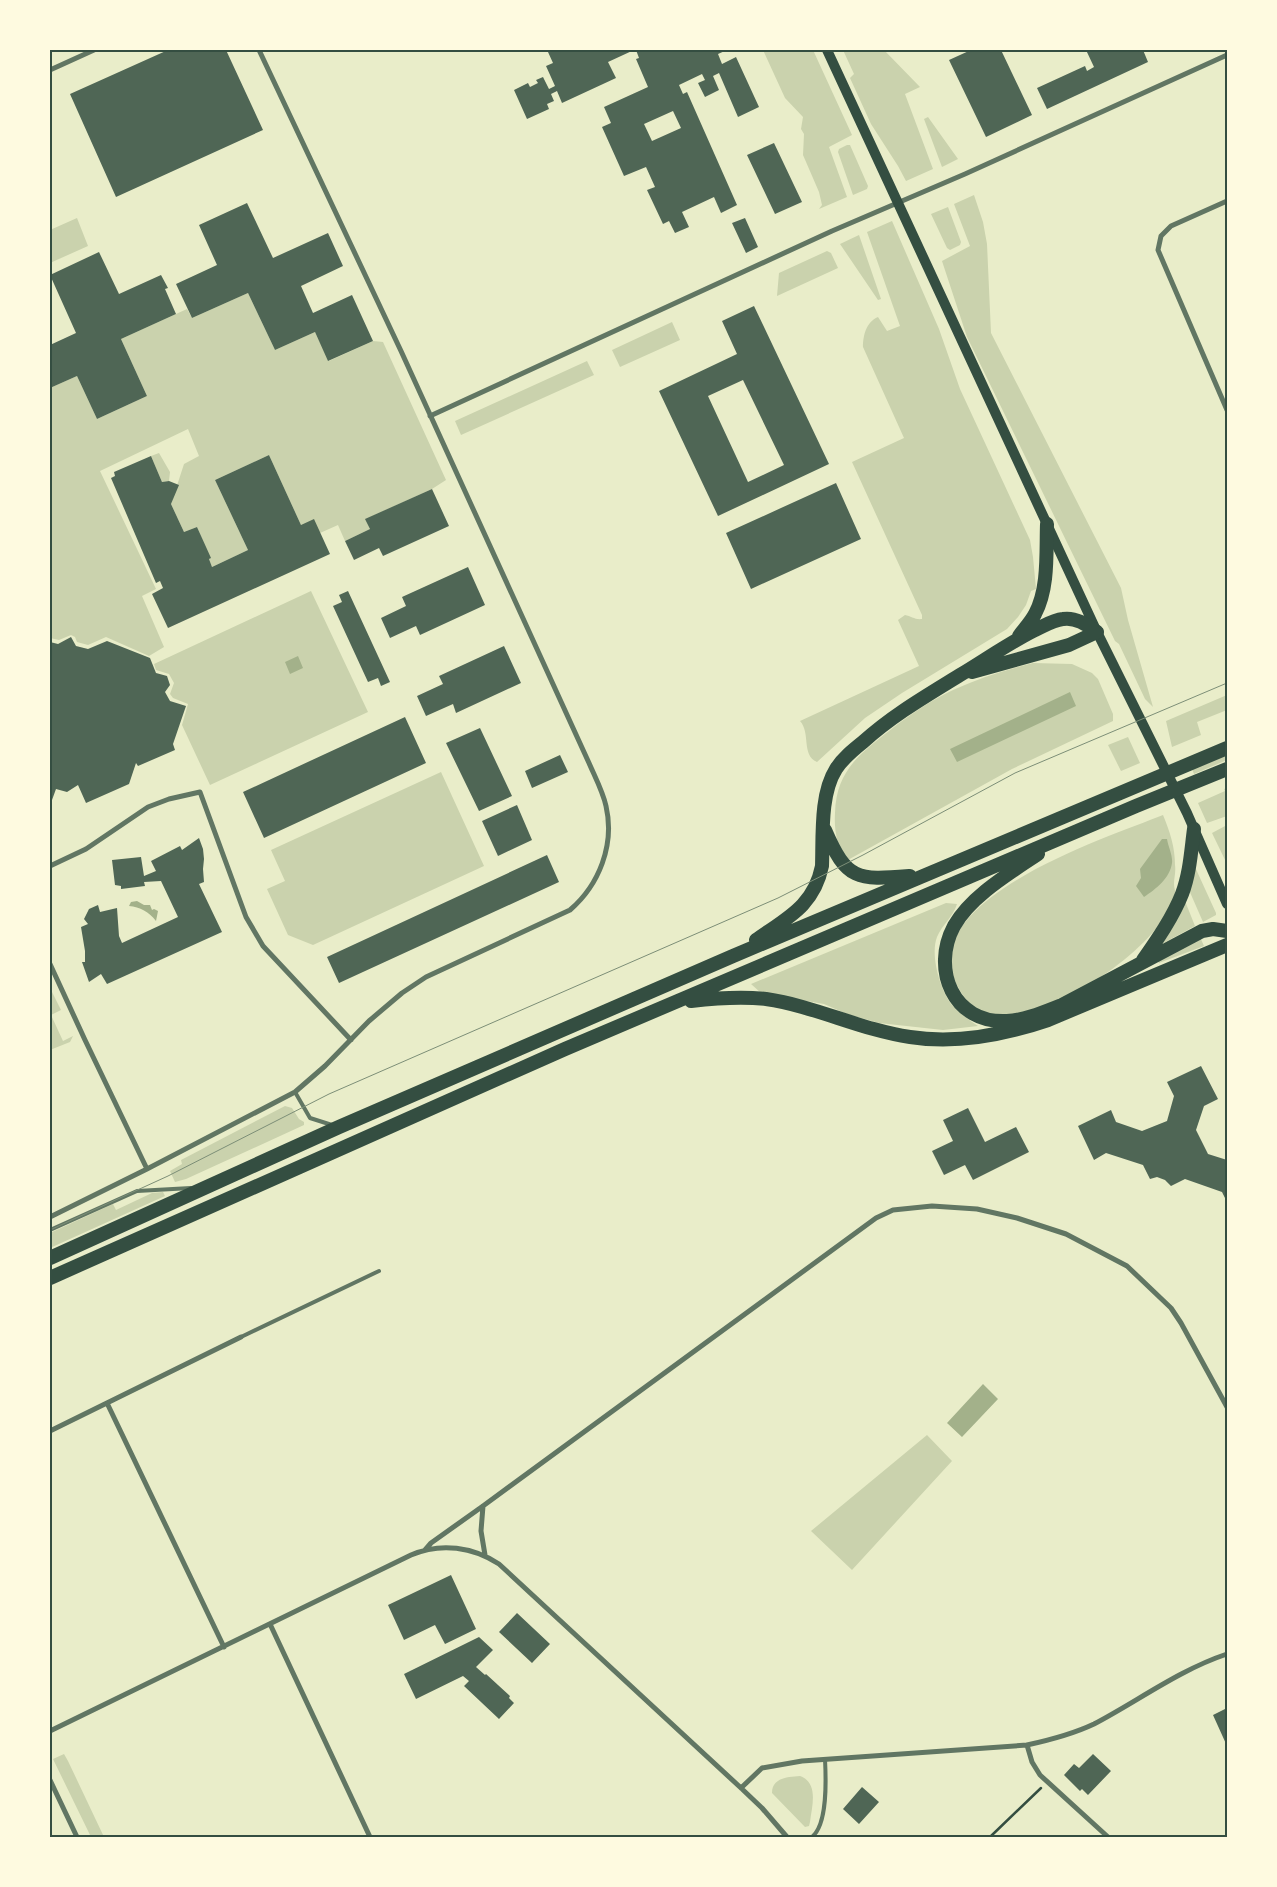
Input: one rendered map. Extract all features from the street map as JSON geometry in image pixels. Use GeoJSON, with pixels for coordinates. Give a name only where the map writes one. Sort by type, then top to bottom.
{"type":"FeatureCollection","features":[{"type":"Feature","properties":{"kind":"highway"},"geometry":{"type":"LineString","coordinates":[[1016,640],[1035,614],[1041,600],[1046,564],[1047,524]]}},
{"type":"Feature","properties":{"kind":"highway"},"geometry":{"type":"LineString","coordinates":[[733,956],[796,911],[813,894],[822,866],[826,794],[832,775],[840,763],[860,743],[925,695],[1016,640],[1049,623],[1067,618],[1077,620],[1097,632]]}},
{"type":"Feature","properties":{"kind":"highway"},"geometry":{"type":"LineString","coordinates":[[959,676],[1069,645],[1097,632]]}},
{"type":"Feature","properties":{"kind":"highway"},"geometry":{"type":"LineString","coordinates":[[50,1258],[339,1127],[733,956],[923,874],[1227,748]]}},
{"type":"Feature","properties":{"kind":"highway"},"geometry":{"type":"LineString","coordinates":[[50,1278],[547,1057],[1227,769]]}},
{"type":"Feature","properties":{"kind":"highway"},"geometry":{"type":"LineString","coordinates":[[824,828],[839,860],[854,874],[874,878],[923,874]]}},
{"type":"Feature","properties":{"kind":"highway"},"geometry":{"type":"LineString","coordinates":[[1141,963],[1163,929],[1182,894],[1190,864],[1194,829]]}},
{"type":"Feature","properties":{"kind":"highway"},"geometry":{"type":"LineString","coordinates":[[1058,839],[974,902],[954,927],[945,954],[947,982],[963,1006],[979,1017],[992,1020],[1016,1020],[1039,1014],[1062,1005],[1202,931],[1212,929],[1227,931]]}},
{"type":"Feature","properties":{"kind":"highway"},"geometry":{"type":"LineString","coordinates":[[677,1002],[748,998],[768,1000],[910,1037],[935,1039],[973,1037],[1025,1028],[1048,1020],[1227,945]]}},
{"type":"Feature","properties":{"kind":"main road"},"geometry":{"type":"LineString","coordinates":[[827,50],[1097,632],[1140,716],[1194,829],[1227,904]]}},
{"type":"Feature","properties":{"kind":"street"},"geometry":{"type":"LineString","coordinates":[[50,70],[94,50]]}},
{"type":"Feature","properties":{"kind":"street"},"geometry":{"type":"LineString","coordinates":[[50,1217],[295,1092],[312,1079],[369,1021],[426,977],[570,910],[580,901],[592,884],[600,871],[607,850],[606,806],[592,769],[259,50]]}},
{"type":"Feature","properties":{"kind":"street"},"geometry":{"type":"LineString","coordinates":[[430,416],[834,230],[965,174],[1227,55]]}},
{"type":"Feature","properties":{"kind":"street"},"geometry":{"type":"LineString","coordinates":[[1227,201],[1171,226],[1161,236],[1158,250],[1227,410]]}},
{"type":"Feature","properties":{"kind":"street"},"geometry":{"type":"LineString","coordinates":[[50,866],[86,849],[148,807],[169,799],[200,792],[246,916],[254,932],[263,946],[351,1040]]}},
{"type":"Feature","properties":{"kind":"street"},"geometry":{"type":"LineString","coordinates":[[50,964],[84,1040],[147,1169]]}},
{"type":"Feature","properties":{"kind":"street"},"geometry":{"type":"LineString","coordinates":[[425,1550],[431,1543],[876,1218],[893,1210],[932,1206],[977,1209],[1017,1218],[1066,1234],[1127,1266],[1176,1315],[1227,1407]]}},
{"type":"Feature","properties":{"kind":"street"},"geometry":{"type":"LineString","coordinates":[[50,1431],[241,1337]]}},
{"type":"Feature","properties":{"kind":"street"},"geometry":{"type":"LineString","coordinates":[[107,1403],[224,1647]]}},
{"type":"Feature","properties":{"kind":"street"},"geometry":{"type":"LineString","coordinates":[[483,1506],[481,1531],[484,1555]]}},
{"type":"Feature","properties":{"kind":"street"},"geometry":{"type":"LineString","coordinates":[[50,1731],[411,1555],[425,1550],[461,1548],[484,1555],[499,1564],[741,1788],[762,1808],[787,1837]]}},
{"type":"Feature","properties":{"kind":"street"},"geometry":{"type":"LineString","coordinates":[[270,1624],[370,1837]]}},
{"type":"Feature","properties":{"kind":"street"},"geometry":{"type":"LineString","coordinates":[[741,1788],[762,1768],[802,1761],[1027,1745],[1066,1735],[1084,1728],[1166,1682],[1208,1661],[1227,1654]]}},
{"type":"Feature","properties":{"kind":"street"},"geometry":{"type":"LineString","coordinates":[[1027,1745],[1035,1768],[1047,1782],[1108,1837]]}},
{"type":"Feature","properties":{"kind":"street"},"geometry":{"type":"LineString","coordinates":[[50,1780],[77,1837]]}},
{"type":"Feature","properties":{"kind":"lane"},"geometry":{"type":"LineString","coordinates":[[295,1092],[310,1118],[339,1127]]}},
{"type":"Feature","properties":{"kind":"lane"},"geometry":{"type":"LineString","coordinates":[[50,1230],[137,1190],[206,1187]]}},
{"type":"Feature","properties":{"kind":"lane"},"geometry":{"type":"LineString","coordinates":[[241,1337],[379,1271]]}},
{"type":"Feature","properties":{"kind":"lane"},"geometry":{"type":"LineString","coordinates":[[812,1837],[819,1830],[822,1823],[826,1776],[825,1759]]}},
{"type":"Feature","properties":{"kind":"path"},"geometry":{"type":"LineString","coordinates":[[990,1837],[1047,1782]]}},
{"type":"Feature","properties":{"kind":"shaded area"},"geometry":{"type":"Polygon","coordinates":[[[763,50],[813,50],[852,135],[829,147],[847,197],[819,209],[822,205],[819,192],[803,155],[804,134],[801,129],[803,117],[785,98],[763,50]]]}},
{"type":"Feature","properties":{"kind":"shaded area"},"geometry":{"type":"Polygon","coordinates":[[[843,50],[884,50],[920,87],[905,94],[933,169],[906,181],[871,124],[850,78],[854,74],[843,50]]]}},
{"type":"Feature","properties":{"kind":"shaded area"},"geometry":{"type":"Polygon","coordinates":[[[928,117],[958,159],[942,167],[924,119],[928,117]]]}},
{"type":"Feature","properties":{"kind":"shaded area"},"geometry":{"type":"Polygon","coordinates":[[[850,145],[868,186],[867,189],[853,195],[838,152],[839,149],[850,145]]]}},
{"type":"Feature","properties":{"kind":"shaded area"},"geometry":{"type":"Polygon","coordinates":[[[974,195],[983,222],[987,244],[991,333],[1121,588],[1128,620],[1153,707],[1145,699],[1119,644],[1115,641],[967,337],[942,261],[970,246],[954,204],[974,195]]]}},
{"type":"Feature","properties":{"kind":"shaded area"},"geometry":{"type":"Polygon","coordinates":[[[948,207],[961,242],[960,245],[950,250],[947,248],[931,214],[948,207]]]}},
{"type":"Feature","properties":{"kind":"shaded area"},"geometry":{"type":"Polygon","coordinates":[[[77,218],[88,246],[50,263],[50,230],[77,218]]]}},
{"type":"Feature","properties":{"kind":"shaded area"},"geometry":{"type":"Polygon","coordinates":[[[892,221],[939,329],[960,389],[1030,540],[1036,589],[1031,591],[1026,605],[1007,629],[902,693],[865,718],[817,762],[809,754],[805,731],[800,721],[919,666],[898,620],[905,615],[922,619],[922,615],[852,462],[904,438],[863,347],[866,330],[874,319],[878,317],[887,331],[900,326],[867,232],[892,221]]]}},
{"type":"Feature","properties":{"kind":"shaded area"},"geometry":{"type":"Polygon","coordinates":[[[859,235],[881,299],[878,300],[840,244],[859,235]]]}},
{"type":"Feature","properties":{"kind":"shaded area"},"geometry":{"type":"Polygon","coordinates":[[[827,251],[831,253],[838,268],[777,296],[779,273],[827,251]]]}},
{"type":"Feature","properties":{"kind":"shaded area"},"geometry":{"type":"Polygon","coordinates":[[[248,293],[275,350],[315,332],[329,361],[373,341],[383,342],[446,480],[432,489],[366,519],[370,529],[345,541],[338,525],[320,533],[301,525],[269,455],[215,480],[248,550],[212,567],[197,527],[184,532],[171,504],[184,464],[199,456],[188,429],[100,471],[156,589],[142,596],[164,647],[149,656],[106,637],[88,645],[77,642],[75,637],[71,635],[59,640],[50,638],[50,388],[77,376],[97,419],[147,396],[121,339],[187,309],[192,318],[248,293]]]}},
{"type":"Feature","properties":{"kind":"shaded area"},"geometry":{"type":"Polygon","coordinates":[[[672,322],[680,340],[620,367],[612,350],[672,322]]]}},
{"type":"Feature","properties":{"kind":"shaded area"},"geometry":{"type":"Polygon","coordinates":[[[587,361],[594,375],[461,435],[455,421],[587,361]]]}},
{"type":"Feature","properties":{"kind":"shaded area"},"geometry":{"type":"Polygon","coordinates":[[[159,453],[170,472],[169,481],[162,482],[151,456],[159,453]]]}},
{"type":"Feature","properties":{"kind":"shaded area"},"geometry":{"type":"Polygon","coordinates":[[[311,591],[368,712],[210,785],[182,725],[188,704],[173,698],[170,694],[174,683],[169,674],[156,670],[154,664],[311,591]]]}},
{"type":"Feature","properties":{"kind":"shaded area"},"geometry":{"type":"Polygon","coordinates":[[[298,656],[303,668],[290,674],[285,662],[298,656]]]}},
{"type":"Feature","properties":{"kind":"shaded area"},"geometry":{"type":"Polygon","coordinates":[[[1033,663],[1072,664],[1092,673],[1098,679],[1113,714],[1113,721],[1012,769],[846,861],[838,844],[836,832],[836,799],[845,775],[859,756],[904,719],[944,694],[1003,671],[1033,663]]]}},
{"type":"Feature","properties":{"kind":"shaded area"},"geometry":{"type":"Polygon","coordinates":[[[1070,692],[1076,706],[957,762],[950,749],[1070,692]]]}},
{"type":"Feature","properties":{"kind":"shaded area"},"geometry":{"type":"Polygon","coordinates":[[[1227,695],[1227,710],[1197,722],[1201,735],[1172,747],[1166,721],[1227,695]]]}},
{"type":"Feature","properties":{"kind":"shaded area"},"geometry":{"type":"Polygon","coordinates":[[[1128,737],[1140,763],[1121,771],[1108,745],[1128,737]]]}},
{"type":"Feature","properties":{"kind":"shaded area"},"geometry":{"type":"Polygon","coordinates":[[[1227,755],[1227,760],[1194,774],[1192,769],[1227,755]]]}},
{"type":"Feature","properties":{"kind":"shaded area"},"geometry":{"type":"Polygon","coordinates":[[[441,772],[484,866],[313,945],[288,935],[267,889],[285,881],[271,850],[441,772]]]}},
{"type":"Feature","properties":{"kind":"shaded area"},"geometry":{"type":"Polygon","coordinates":[[[1227,788],[1227,816],[1207,823],[1198,803],[1225,791],[1224,789],[1227,788]]]}},
{"type":"Feature","properties":{"kind":"shaded area"},"geometry":{"type":"Polygon","coordinates":[[[1163,815],[1174,852],[1175,894],[1165,916],[1149,937],[1127,958],[1074,993],[1047,1006],[1021,1014],[991,1015],[978,1010],[968,1001],[956,983],[951,953],[963,924],[989,899],[1024,876],[1063,856],[1163,815]]]}},
{"type":"Feature","properties":{"kind":"shaded area"},"geometry":{"type":"Polygon","coordinates":[[[1227,825],[1227,864],[1212,833],[1227,825]]]}},
{"type":"Feature","properties":{"kind":"shaded area"},"geometry":{"type":"Polygon","coordinates":[[[1162,839],[1167,839],[1172,857],[1171,868],[1162,883],[1144,897],[1136,886],[1141,878],[1140,869],[1162,839]]]}},
{"type":"Feature","properties":{"kind":"shaded area"},"geometry":{"type":"Polygon","coordinates":[[[1195,867],[1216,913],[1216,915],[1203,922],[1189,890],[1195,867]]]}},
{"type":"Feature","properties":{"kind":"shaded area"},"geometry":{"type":"Polygon","coordinates":[[[137,901],[144,905],[150,905],[152,910],[158,911],[156,921],[144,911],[129,906],[131,902],[137,901]]]}},
{"type":"Feature","properties":{"kind":"shaded area"},"geometry":{"type":"Polygon","coordinates":[[[1185,901],[1195,926],[1158,946],[1185,901]]]}},
{"type":"Feature","properties":{"kind":"shaded area"},"geometry":{"type":"Polygon","coordinates":[[[946,903],[957,904],[937,937],[935,962],[937,972],[943,990],[951,1004],[978,1026],[943,1030],[879,1023],[847,1014],[824,1004],[761,993],[751,984],[946,903]]]}},
{"type":"Feature","properties":{"kind":"shaded area"},"geometry":{"type":"Polygon","coordinates":[[[1200,937],[1204,946],[1159,963],[1157,960],[1200,937]]]}},
{"type":"Feature","properties":{"kind":"shaded area"},"geometry":{"type":"Polygon","coordinates":[[[50,988],[61,1010],[51,1015],[63,1041],[73,1036],[70,1042],[50,1050],[50,988]]]}},
{"type":"Feature","properties":{"kind":"shaded area"},"geometry":{"type":"Polygon","coordinates":[[[285,1106],[292,1108],[299,1119],[304,1122],[304,1125],[186,1179],[175,1182],[170,1171],[182,1164],[181,1160],[285,1106]]]}},
{"type":"Feature","properties":{"kind":"shaded area"},"geometry":{"type":"Polygon","coordinates":[[[163,1192],[165,1196],[50,1248],[50,1233],[113,1204],[116,1210],[152,1193],[163,1192]]]}},
{"type":"Feature","properties":{"kind":"shaded area"},"geometry":{"type":"Polygon","coordinates":[[[983,1384],[998,1399],[962,1437],[947,1423],[983,1384]]]}},
{"type":"Feature","properties":{"kind":"shaded area"},"geometry":{"type":"Polygon","coordinates":[[[927,1435],[952,1461],[852,1570],[811,1531],[927,1435]]]}},
{"type":"Feature","properties":{"kind":"shaded area"},"geometry":{"type":"Polygon","coordinates":[[[64,1754],[104,1837],[91,1837],[53,1759],[64,1754]]]}},
{"type":"Feature","properties":{"kind":"shaded area"},"geometry":{"type":"Polygon","coordinates":[[[800,1776],[810,1784],[813,1796],[809,1826],[805,1827],[772,1793],[777,1781],[800,1776]]]}},
{"type":"Feature","properties":{"kind":"building"},"geometry":{"type":"Polygon","coordinates":[[[168,50],[226,50],[263,130],[116,197],[70,94],[168,50]]]}},
{"type":"Feature","properties":{"kind":"building"},"geometry":{"type":"Polygon","coordinates":[[[553,50],[634,50],[608,62],[616,78],[562,103],[557,91],[551,94],[554,101],[547,104],[549,109],[527,119],[514,90],[528,83],[530,87],[538,83],[536,80],[543,77],[549,89],[555,86],[546,66],[553,63],[548,52],[553,50]]]}},
{"type":"Feature","properties":{"kind":"building"},"geometry":{"type":"Polygon","coordinates":[[[636,50],[727,50],[718,54],[722,64],[736,57],[759,107],[738,117],[719,73],[713,76],[719,90],[705,97],[698,83],[705,80],[702,74],[679,85],[683,94],[687,92],[737,205],[721,213],[714,197],[682,212],[689,227],[675,233],[669,221],[663,224],[647,190],[655,187],[646,167],[624,176],[602,127],[611,123],[604,107],[648,87],[636,59],[639,58],[636,50]],[[673,111],[644,124],[652,141],[681,128],[673,111]]]}},
{"type":"Feature","properties":{"kind":"building"},"geometry":{"type":"Polygon","coordinates":[[[971,50],[1001,50],[1032,115],[986,137],[949,60],[971,50]]]}},
{"type":"Feature","properties":{"kind":"building"},"geometry":{"type":"Polygon","coordinates":[[[1086,50],[1143,50],[1148,62],[1047,109],[1037,88],[1085,66],[1087,71],[1094,67],[1086,50]]]}},
{"type":"Feature","properties":{"kind":"building"},"geometry":{"type":"Polygon","coordinates":[[[774,143],[802,202],[775,214],[747,155],[774,143]]]}},
{"type":"Feature","properties":{"kind":"building"},"geometry":{"type":"Polygon","coordinates":[[[247,203],[273,258],[328,233],[343,266],[301,286],[313,313],[352,295],[373,341],[328,361],[315,332],[275,350],[248,293],[192,318],[176,284],[217,265],[199,225],[247,203]]]}},
{"type":"Feature","properties":{"kind":"building"},"geometry":{"type":"Polygon","coordinates":[[[745,218],[758,247],[746,253],[732,223],[745,218]]]}},
{"type":"Feature","properties":{"kind":"building"},"geometry":{"type":"Polygon","coordinates":[[[99,252],[119,294],[161,275],[168,288],[165,289],[176,314],[121,339],[147,396],[97,419],[77,376],[50,388],[50,345],[76,333],[50,275],[99,252]]]}},
{"type":"Feature","properties":{"kind":"building"},"geometry":{"type":"Polygon","coordinates":[[[754,306],[829,464],[718,516],[659,391],[737,354],[722,321],[754,306]],[[743,380],[708,396],[748,482],[784,465],[743,380]]]}},
{"type":"Feature","properties":{"kind":"building"},"geometry":{"type":"Polygon","coordinates":[[[269,455],[301,525],[314,519],[330,554],[168,628],[152,594],[163,588],[160,581],[156,583],[111,478],[115,476],[114,472],[151,456],[162,482],[169,481],[179,485],[171,504],[184,532],[197,527],[211,558],[209,559],[212,567],[248,550],[215,480],[269,455]]]}},
{"type":"Feature","properties":{"kind":"building"},"geometry":{"type":"Polygon","coordinates":[[[836,483],[861,539],[751,589],[726,533],[836,483]]]}},
{"type":"Feature","properties":{"kind":"building"},"geometry":{"type":"Polygon","coordinates":[[[432,489],[449,526],[383,556],[379,548],[354,560],[345,541],[370,529],[365,519],[432,489]]]}},
{"type":"Feature","properties":{"kind":"building"},"geometry":{"type":"Polygon","coordinates":[[[468,567],[485,605],[420,635],[416,626],[390,638],[381,618],[406,606],[402,597],[468,567]]]}},
{"type":"Feature","properties":{"kind":"building"},"geometry":{"type":"Polygon","coordinates":[[[348,591],[390,682],[381,686],[378,678],[368,682],[333,606],[342,602],[339,595],[348,591]]]}},
{"type":"Feature","properties":{"kind":"building"},"geometry":{"type":"Polygon","coordinates":[[[71,637],[76,646],[88,649],[107,641],[150,658],[156,673],[167,676],[170,685],[165,692],[170,701],[186,706],[173,744],[175,750],[138,766],[136,763],[129,784],[86,803],[78,785],[67,792],[56,789],[52,800],[50,799],[50,642],[58,644],[71,637]]]}},
{"type":"Feature","properties":{"kind":"building"},"geometry":{"type":"Polygon","coordinates":[[[504,646],[521,683],[456,713],[453,704],[426,716],[417,696],[443,684],[439,676],[504,646]]]}},
{"type":"Feature","properties":{"kind":"building"},"geometry":{"type":"Polygon","coordinates":[[[405,717],[426,763],[264,838],[243,792],[405,717]]]}},
{"type":"Feature","properties":{"kind":"building"},"geometry":{"type":"Polygon","coordinates":[[[480,728],[512,796],[479,811],[446,743],[480,728]]]}},
{"type":"Feature","properties":{"kind":"building"},"geometry":{"type":"Polygon","coordinates":[[[560,755],[568,772],[532,788],[525,771],[560,755]]]}},
{"type":"Feature","properties":{"kind":"building"},"geometry":{"type":"Polygon","coordinates":[[[517,805],[532,840],[498,856],[482,821],[517,805]]]}},
{"type":"Feature","properties":{"kind":"building"},"geometry":{"type":"Polygon","coordinates":[[[199,838],[203,849],[204,882],[199,884],[222,932],[107,984],[101,974],[89,982],[82,962],[85,962],[85,951],[81,927],[88,924],[84,919],[89,909],[98,905],[100,912],[117,908],[119,936],[122,943],[178,917],[161,881],[144,882],[145,886],[121,889],[121,886],[115,885],[112,860],[141,857],[144,876],[156,871],[151,861],[180,846],[182,850],[199,838]]]}},
{"type":"Feature","properties":{"kind":"building"},"geometry":{"type":"Polygon","coordinates":[[[547,855],[559,882],[339,983],[327,957],[547,855]]]}},
{"type":"Feature","properties":{"kind":"building"},"geometry":{"type":"Polygon","coordinates":[[[1201,1066],[1218,1099],[1204,1106],[1196,1130],[1208,1154],[1227,1160],[1227,1202],[1222,1192],[1185,1179],[1171,1186],[1165,1180],[1157,1177],[1150,1179],[1143,1165],[1106,1153],[1094,1160],[1078,1126],[1111,1110],[1116,1122],[1142,1131],[1167,1121],[1174,1096],[1167,1082],[1201,1066]]]}},
{"type":"Feature","properties":{"kind":"building"},"geometry":{"type":"Polygon","coordinates":[[[968,1108],[985,1142],[1016,1127],[1029,1152],[973,1180],[965,1165],[944,1175],[932,1151],[953,1141],[943,1120],[968,1108]]]}},
{"type":"Feature","properties":{"kind":"building"},"geometry":{"type":"Polygon","coordinates":[[[451,1575],[476,1629],[445,1644],[435,1625],[404,1640],[388,1605],[451,1575]]]}},
{"type":"Feature","properties":{"kind":"building"},"geometry":{"type":"Polygon","coordinates":[[[517,1613],[550,1644],[532,1663],[499,1632],[517,1613]]]}},
{"type":"Feature","properties":{"kind":"building"},"geometry":{"type":"Polygon","coordinates":[[[479,1637],[493,1650],[476,1667],[510,1696],[509,1698],[514,1703],[499,1719],[464,1686],[469,1681],[463,1676],[416,1699],[404,1674],[479,1637]]]}},
{"type":"Feature","properties":{"kind":"building"},"geometry":{"type":"Polygon","coordinates":[[[1227,1708],[1227,1746],[1213,1715],[1227,1708]]]}},
{"type":"Feature","properties":{"kind":"building"},"geometry":{"type":"Polygon","coordinates":[[[1093,1754],[1111,1771],[1088,1795],[1082,1789],[1080,1791],[1064,1775],[1074,1764],[1079,1768],[1093,1754]]]}},
{"type":"Feature","properties":{"kind":"building"},"geometry":{"type":"Polygon","coordinates":[[[862,1787],[879,1802],[859,1824],[843,1809],[862,1787]]]}},
{"type":"Feature","properties":{"kind":"tram line"},"geometry":{"type":"LineString","coordinates":[[50,1230],[168,1176],[329,1094],[778,898],[863,855],[1015,773],[1227,683]]}}]}
